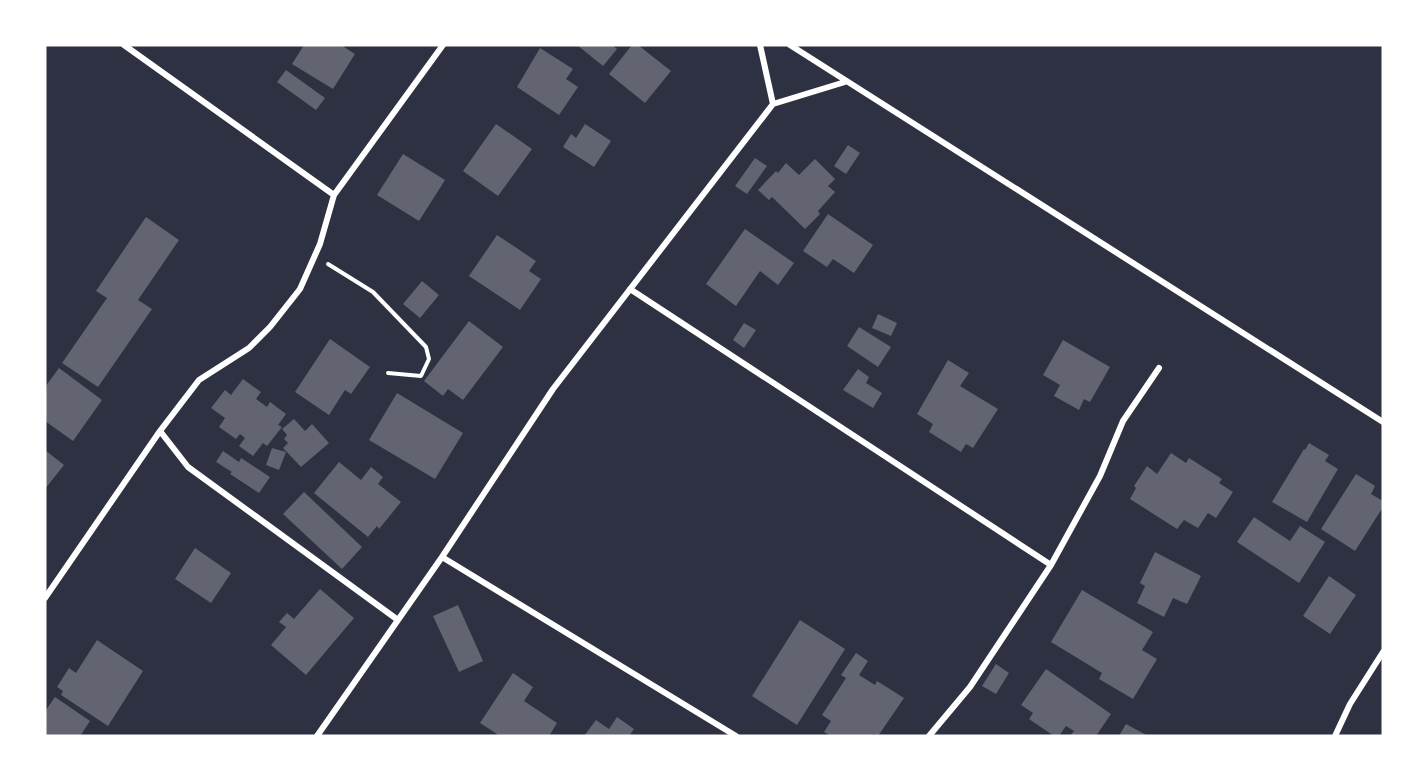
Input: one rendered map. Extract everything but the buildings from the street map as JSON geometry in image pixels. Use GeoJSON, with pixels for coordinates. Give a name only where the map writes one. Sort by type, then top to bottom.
{"type":"FeatureCollection","features":[{"type":"Feature","properties":{"kind":"street"},"geometry":{"type":"LineString","coordinates":[[124,45],[334,195]]}},
{"type":"Feature","properties":{"kind":"street"},"geometry":{"type":"LineString","coordinates":[[45,598],[160,430],[199,380],[249,348],[270,327],[300,289],[320,243],[334,195],[443,45]]}},
{"type":"Feature","properties":{"kind":"street"},"geometry":{"type":"LineString","coordinates":[[760,45],[773,104]]}},
{"type":"Feature","properties":{"kind":"street"},"geometry":{"type":"LineString","coordinates":[[790,45],[1383,422]]}},
{"type":"Feature","properties":{"kind":"street"},"geometry":{"type":"LineString","coordinates":[[317,736],[442,557],[553,389],[773,104],[845,82]]}},
{"type":"Feature","properties":{"kind":"street"},"geometry":{"type":"LineString","coordinates":[[630,289],[1051,565]]}},
{"type":"Feature","properties":{"kind":"street"},"geometry":{"type":"LineString","coordinates":[[929,736],[970,687],[1051,565],[1100,476],[1123,421],[1159,368]]}},
{"type":"Feature","properties":{"kind":"street"},"geometry":{"type":"LineString","coordinates":[[160,430],[188,467],[398,620]]}},
{"type":"Feature","properties":{"kind":"street"},"geometry":{"type":"LineString","coordinates":[[442,557],[736,736]]}},
{"type":"Feature","properties":{"kind":"street"},"geometry":{"type":"LineString","coordinates":[[1335,736],[1350,704],[1383,652]]}},
{"type":"Feature","properties":{"kind":"path"},"geometry":{"type":"LineString","coordinates":[[320,243],[328,265],[373,292],[426,347],[429,359],[421,376],[388,373]]}}]}
